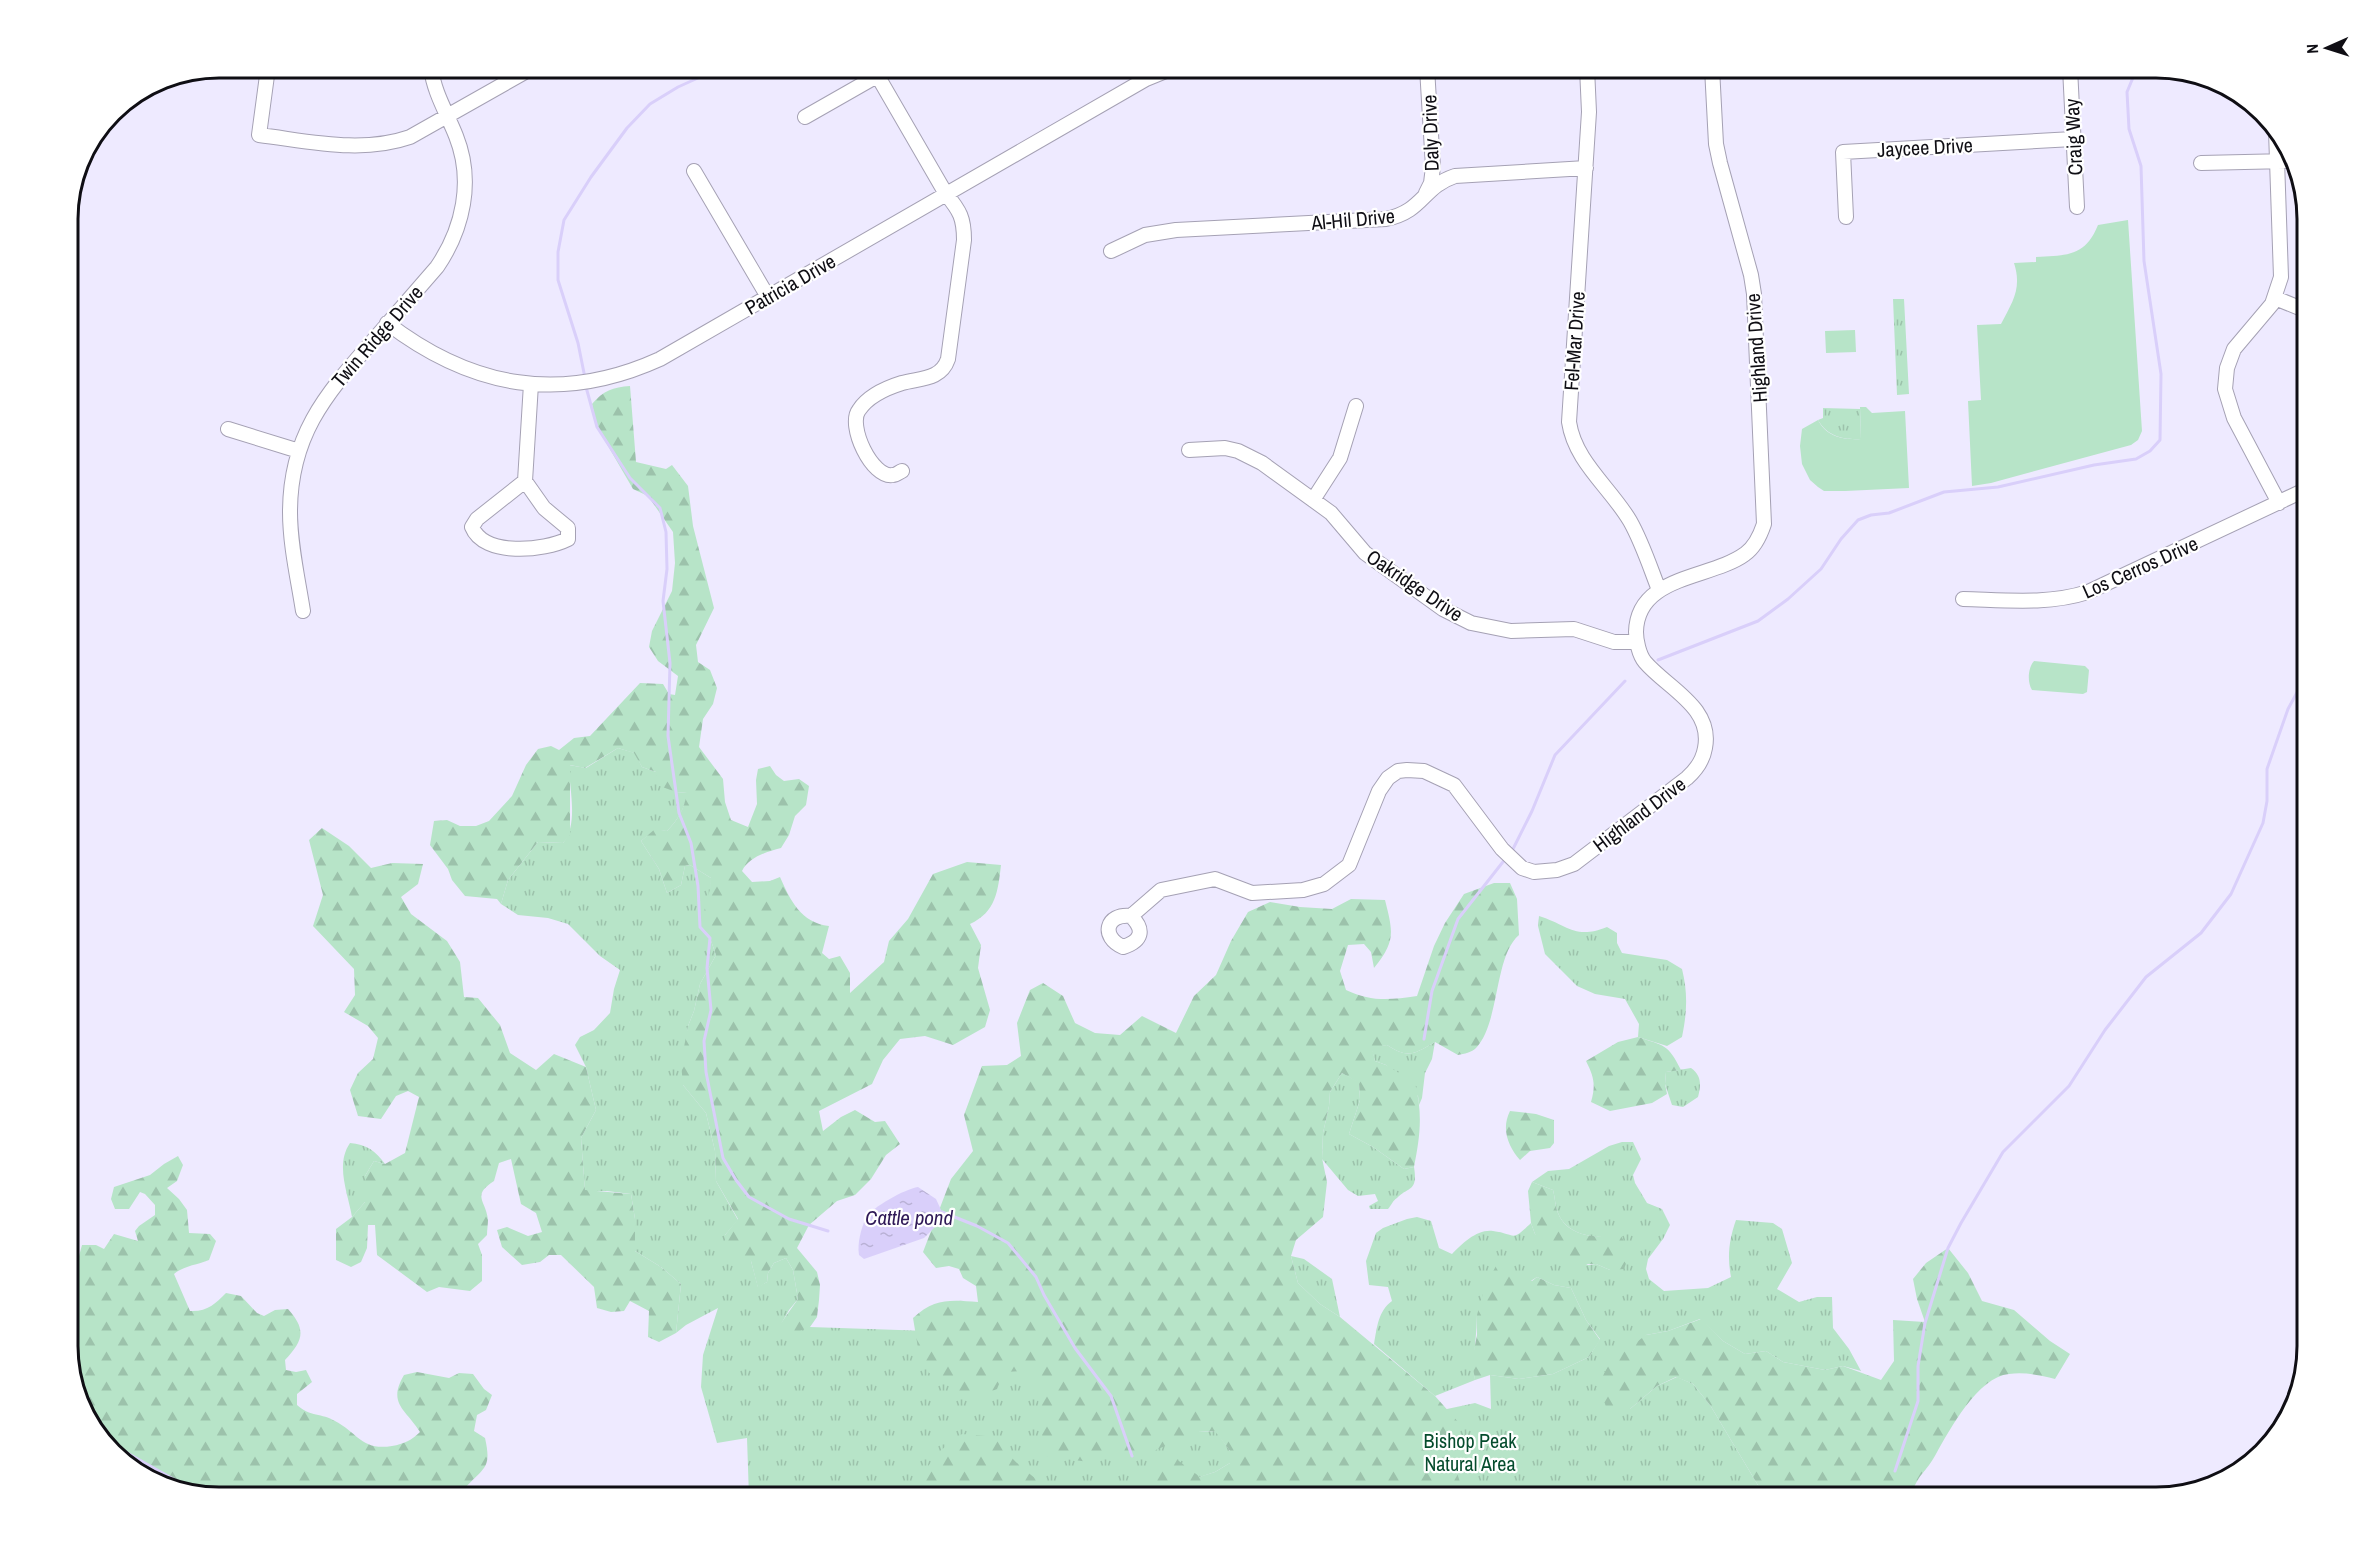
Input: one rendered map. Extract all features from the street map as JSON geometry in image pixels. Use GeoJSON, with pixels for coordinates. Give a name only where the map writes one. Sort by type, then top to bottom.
{"type":"FeatureCollection","features":[{"type":"Feature","properties":{"kind":"street"},"geometry":{"type":"LineString","coordinates":[[267,78],[259,135],[347,145],[379,145],[410,137],[514,78]]}},
{"type":"Feature","properties":{"kind":"street","name":"Twin Ridge Drive"},"geometry":{"type":"LineString","coordinates":[[303,611],[290,512],[291,485],[299,451],[319,405],[437,267],[460,222],[465,172],[458,139],[437,95],[433,78]]}},
{"type":"Feature","properties":{"kind":"street"},"geometry":{"type":"LineString","coordinates":[[804,117],[865,78]]}},
{"type":"Feature","properties":{"kind":"street"},"geometry":{"type":"LineString","coordinates":[[880,78],[946,194],[957,207],[964,221],[964,240],[946,367],[939,374],[902,383],[879,392],[858,411],[855,420],[857,434],[874,468],[884,474],[894,475],[902,471]]}},
{"type":"Feature","properties":{"kind":"street","name":"Patricia Drive"},"geometry":{"type":"LineString","coordinates":[[387,323],[426,351],[469,371],[500,380],[531,384],[561,384],[595,380],[646,365],[768,297],[1144,78]]}},
{"type":"Feature","properties":{"kind":"street","name":"Daly Drive"},"geometry":{"type":"LineString","coordinates":[[1425,197],[1431,183],[1432,167],[1428,78]]}},
{"type":"Feature","properties":{"kind":"street","name":"Fel-Mar Drive"},"geometry":{"type":"LineString","coordinates":[[1587,78],[1589,112],[1569,411],[1571,433],[1579,453],[1631,522],[1659,590]]}},
{"type":"Feature","properties":{"kind":"street","name":"Highland Drive"},"geometry":{"type":"LineString","coordinates":[[1131,916],[1161,890],[1215,879],[1252,893],[1303,890],[1324,884],[1349,865],[1379,791],[1388,778],[1398,771],[1424,771],[1454,785],[1502,849],[1522,868],[1534,872],[1557,870],[1574,864],[1693,773],[1705,750],[1706,733],[1701,717],[1690,703],[1643,660],[1636,632],[1640,612],[1659,590],[1745,555],[1760,536],[1764,524],[1754,294],[1716,144],[1713,78]]}},
{"type":"Feature","properties":{"kind":"street","name":"Craig Way"},"geometry":{"type":"LineString","coordinates":[[2070,78],[2077,207]]}},
{"type":"Feature","properties":{"kind":"street","name":"Jaycee Drive"},"geometry":{"type":"LineString","coordinates":[[1846,217],[1843,152],[2073,139]]}},
{"type":"Feature","properties":{"kind":"street"},"geometry":{"type":"LineString","coordinates":[[2276,146],[2281,277],[2275,298],[2264,316],[2246,332],[2234,349],[2227,368],[2225,388],[2234,418],[2279,503]]}},
{"type":"Feature","properties":{"kind":"street"},"geometry":{"type":"LineString","coordinates":[[2201,163],[2284,162]]}},
{"type":"Feature","properties":{"kind":"street","name":"Al-Hil Drive"},"geometry":{"type":"LineString","coordinates":[[1111,251],[1146,235],[1176,230],[1386,219],[1401,216],[1414,208],[1438,183],[1455,176],[1586,168]]}},
{"type":"Feature","properties":{"kind":"street"},"geometry":{"type":"LineString","coordinates":[[694,171],[768,297]]}},
{"type":"Feature","properties":{"kind":"street"},"geometry":{"type":"LineString","coordinates":[[2275,298],[2297,307]]}},
{"type":"Feature","properties":{"kind":"street"},"geometry":{"type":"LineString","coordinates":[[525,481],[477,519],[472,527],[475,534],[486,544],[523,549],[552,547],[568,539],[568,528],[544,508],[525,481],[531,384]]}},
{"type":"Feature","properties":{"kind":"street"},"geometry":{"type":"LineString","coordinates":[[1313,500],[1340,458],[1356,406]]}},
{"type":"Feature","properties":{"kind":"street"},"geometry":{"type":"LineString","coordinates":[[228,429],[299,451]]}},
{"type":"Feature","properties":{"kind":"street","name":"Oakridge Drive"},"geometry":{"type":"LineString","coordinates":[[1189,450],[1218,447],[1244,453],[1262,463],[1340,522],[1365,553],[1443,609],[1471,623],[1511,631],[1574,630],[1614,642],[1637,642]]}},
{"type":"Feature","properties":{"kind":"street","name":"Los Cerros Drive"},"geometry":{"type":"LineString","coordinates":[[1963,599],[2044,600],[2077,596],[2129,574],[2297,494]]}},
{"type":"Feature","properties":{"kind":"green space"},"geometry":{"type":"Polygon","coordinates":[[[2128,220],[2142,431],[2138,440],[2131,445],[1991,483],[1972,486],[1968,401],[1981,400],[1977,325],[2001,324],[2017,287],[2014,263],[2036,262],[2036,257],[2074,252],[2087,243],[2098,225],[2128,220]]]}},
{"type":"Feature","properties":{"kind":"green space"},"geometry":{"type":"Polygon","coordinates":[[[1893,299],[1904,299],[1909,394],[1897,395],[1893,299]]]}},
{"type":"Feature","properties":{"kind":"green space"},"geometry":{"type":"Polygon","coordinates":[[[1855,330],[1856,352],[1826,353],[1825,331],[1855,330]]]}},
{"type":"Feature","properties":{"kind":"green space"},"geometry":{"type":"Polygon","coordinates":[[[630,386],[636,462],[666,469],[672,465],[688,486],[693,526],[714,608],[696,645],[698,662],[710,670],[717,688],[713,704],[703,719],[699,747],[723,779],[725,802],[731,820],[748,827],[757,804],[758,769],[770,766],[784,781],[799,779],[809,786],[806,805],[795,816],[789,835],[781,848],[753,859],[742,871],[752,882],[770,881],[780,877],[793,902],[804,915],[819,924],[829,926],[822,953],[829,959],[840,956],[850,973],[850,993],[884,962],[889,941],[908,919],[933,874],[967,862],[1001,865],[994,900],[979,919],[970,924],[981,945],[978,968],[990,1010],[985,1027],[953,1045],[925,1036],[900,1039],[883,1060],[872,1084],[819,1111],[823,1131],[841,1117],[855,1110],[875,1122],[885,1121],[900,1144],[886,1155],[871,1179],[855,1195],[837,1201],[809,1225],[797,1248],[817,1272],[820,1285],[817,1317],[810,1327],[790,1335],[779,1326],[798,1299],[793,1270],[786,1258],[774,1263],[768,1273],[767,1282],[758,1288],[751,1261],[725,1255],[725,1235],[738,1219],[716,1181],[715,1151],[706,1113],[683,1085],[681,1063],[688,1026],[700,984],[716,955],[710,938],[700,927],[711,878],[690,865],[685,866],[681,885],[667,893],[659,869],[641,841],[655,829],[667,831],[680,814],[687,793],[676,792],[657,785],[656,772],[642,767],[634,753],[618,748],[585,768],[570,765],[570,835],[563,843],[538,842],[508,880],[501,904],[497,899],[465,896],[430,845],[434,821],[447,820],[460,826],[476,826],[489,821],[512,796],[526,765],[538,749],[551,746],[559,750],[574,738],[590,736],[640,683],[663,684],[669,694],[675,695],[678,676],[658,661],[649,647],[652,631],[672,591],[675,563],[673,532],[648,496],[633,489],[597,427],[592,404],[609,390],[630,386]]]}},
{"type":"Feature","properties":{"kind":"green space"},"geometry":{"type":"Polygon","coordinates":[[[1860,407],[1866,407],[1872,413],[1905,411],[1909,488],[1824,491],[1810,480],[1802,464],[1800,446],[1802,429],[1818,420],[1831,434],[1848,439],[1861,439],[1860,407]]]}},
{"type":"Feature","properties":{"kind":"green space"},"geometry":{"type":"Polygon","coordinates":[[[1823,408],[1860,409],[1861,439],[1837,436],[1822,426],[1818,420],[1823,418],[1823,408]]]}},
{"type":"Feature","properties":{"kind":"green space"},"geometry":{"type":"Polygon","coordinates":[[[2034,661],[2085,666],[2089,670],[2087,692],[2083,694],[2032,690],[2029,675],[2034,661]]]}},
{"type":"Feature","properties":{"kind":"green space","name":"Bishop Peak Natural Area"},"geometry":{"type":"Polygon","coordinates":[[[618,748],[635,753],[642,767],[656,772],[676,792],[688,793],[680,814],[667,831],[655,830],[641,841],[659,869],[667,893],[681,885],[685,866],[690,865],[711,878],[710,938],[716,955],[700,984],[688,1026],[683,1085],[706,1113],[715,1151],[716,1181],[738,1220],[725,1235],[751,1261],[758,1287],[767,1282],[768,1273],[774,1263],[786,1258],[793,1270],[798,1299],[780,1326],[1196,1340],[1199,1432],[1216,1431],[1230,1451],[1230,1463],[1215,1472],[1200,1477],[1391,1421],[1475,1403],[1491,1409],[1490,1375],[1519,1379],[1553,1374],[1589,1357],[1600,1339],[1586,1320],[1571,1288],[1554,1285],[1537,1277],[1477,1315],[1475,1380],[1435,1396],[1374,1344],[1381,1315],[1392,1301],[1388,1287],[1369,1285],[1366,1261],[1376,1233],[1383,1228],[1417,1217],[1431,1221],[1439,1248],[1452,1254],[1481,1232],[1493,1231],[1513,1236],[1531,1223],[1535,1234],[1588,1265],[1596,1264],[1610,1270],[1621,1237],[1585,1235],[1577,1232],[1563,1221],[1558,1213],[1553,1190],[1532,1182],[1548,1171],[1569,1169],[1609,1146],[1622,1142],[1633,1142],[1641,1159],[1633,1175],[1635,1183],[1647,1203],[1662,1209],[1670,1225],[1648,1259],[1646,1269],[1649,1279],[1664,1291],[1708,1288],[1731,1277],[1729,1248],[1736,1220],[1773,1223],[1782,1229],[1792,1263],[1777,1289],[1799,1302],[1817,1297],[1832,1297],[1833,1328],[1849,1349],[1861,1371],[1843,1366],[1825,1370],[1783,1362],[1766,1351],[1745,1354],[1723,1341],[1700,1319],[1668,1331],[1646,1335],[1630,1409],[1657,1386],[1677,1377],[1693,1384],[1710,1405],[1759,1487],[749,1487],[747,1438],[717,1443],[701,1387],[703,1355],[718,1308],[676,1333],[681,1284],[661,1267],[635,1251],[635,1219],[631,1194],[585,1191],[581,1138],[596,1110],[586,1067],[575,1045],[580,1037],[594,1030],[610,1013],[620,970],[600,956],[568,924],[548,918],[518,915],[501,904],[508,880],[538,842],[563,843],[568,835],[572,816],[569,765],[586,768],[618,748]]]}},
{"type":"Feature","properties":{"kind":"green space"},"geometry":{"type":"Polygon","coordinates":[[[322,828],[349,846],[371,868],[392,863],[423,864],[418,884],[401,897],[411,914],[447,941],[460,962],[464,997],[478,998],[500,1025],[510,1053],[536,1070],[554,1054],[586,1067],[596,1110],[581,1138],[585,1190],[631,1194],[635,1219],[635,1251],[661,1267],[681,1284],[676,1333],[659,1342],[648,1337],[649,1311],[630,1301],[624,1311],[611,1312],[597,1308],[594,1287],[561,1255],[549,1255],[540,1262],[522,1265],[502,1247],[497,1230],[507,1227],[528,1236],[542,1232],[536,1213],[521,1204],[511,1159],[499,1163],[494,1181],[481,1195],[488,1220],[487,1235],[478,1244],[482,1255],[482,1281],[470,1291],[439,1287],[427,1292],[377,1255],[375,1225],[368,1225],[367,1248],[361,1262],[351,1267],[336,1260],[336,1229],[352,1217],[365,1202],[365,1176],[374,1161],[385,1164],[405,1153],[419,1097],[408,1091],[396,1096],[381,1119],[358,1116],[350,1090],[358,1073],[373,1059],[378,1038],[368,1026],[344,1012],[355,995],[354,969],[313,926],[323,895],[309,840],[322,828]]]}},
{"type":"Feature","properties":{"kind":"green space"},"geometry":{"type":"Polygon","coordinates":[[[1494,883],[1510,883],[1517,899],[1519,935],[1505,958],[1494,1007],[1484,1037],[1476,1048],[1458,1055],[1435,1042],[1422,1050],[1411,1053],[1400,1052],[1387,1045],[1372,1048],[1375,1061],[1415,1083],[1420,1125],[1414,1167],[1404,1169],[1373,1147],[1349,1134],[1360,1100],[1359,1083],[1342,1073],[1330,1092],[1323,1133],[1322,1158],[1327,1182],[1323,1217],[1296,1240],[1291,1256],[1298,1283],[1320,1304],[1340,1317],[1435,1396],[1460,1424],[1454,1464],[1462,1487],[1133,1487],[1147,1474],[1175,1458],[1200,1477],[1215,1472],[1230,1463],[1230,1451],[1215,1431],[1198,1432],[1151,1452],[1132,1456],[1106,1455],[1089,1462],[1045,1456],[1038,1387],[1024,1371],[1004,1372],[997,1389],[975,1395],[960,1392],[929,1373],[918,1348],[913,1318],[928,1307],[943,1302],[978,1302],[976,1286],[963,1278],[959,1269],[949,1266],[936,1268],[923,1252],[951,1179],[973,1151],[964,1115],[982,1066],[1007,1065],[1021,1056],[1017,1023],[1030,990],[1043,983],[1063,996],[1075,1023],[1095,1033],[1120,1035],[1142,1016],[1176,1033],[1194,996],[1216,975],[1231,941],[1248,912],[1270,902],[1332,909],[1351,899],[1385,900],[1391,936],[1386,950],[1374,968],[1371,952],[1364,944],[1348,945],[1340,971],[1346,990],[1364,997],[1381,999],[1417,996],[1434,946],[1445,923],[1464,894],[1494,883]]]}},
{"type":"Feature","properties":{"kind":"green space"},"geometry":{"type":"Polygon","coordinates":[[[1539,916],[1579,932],[1596,931],[1607,927],[1617,933],[1617,943],[1622,953],[1667,960],[1682,969],[1686,1003],[1682,1037],[1667,1046],[1638,1037],[1639,1024],[1625,999],[1595,994],[1577,986],[1545,954],[1538,926],[1539,916]]]}},
{"type":"Feature","properties":{"kind":"green space"},"geometry":{"type":"Polygon","coordinates":[[[1638,1037],[1665,1047],[1673,1055],[1681,1070],[1666,1072],[1667,1094],[1652,1103],[1610,1111],[1591,1102],[1593,1081],[1586,1061],[1618,1042],[1638,1037]]]}},
{"type":"Feature","properties":{"kind":"green space"},"geometry":{"type":"Polygon","coordinates":[[[1435,1042],[1432,1059],[1425,1073],[1419,1105],[1418,1096],[1386,1065],[1375,1061],[1371,1047],[1387,1045],[1400,1052],[1411,1053],[1422,1050],[1435,1042]]]}},
{"type":"Feature","properties":{"kind":"green space"},"geometry":{"type":"Polygon","coordinates":[[[1691,1068],[1700,1081],[1698,1097],[1683,1107],[1672,1105],[1665,1084],[1666,1072],[1691,1068]]]}},
{"type":"Feature","properties":{"kind":"green space"},"geometry":{"type":"Polygon","coordinates":[[[1342,1073],[1359,1082],[1360,1100],[1349,1134],[1373,1147],[1404,1169],[1414,1167],[1414,1185],[1396,1199],[1388,1209],[1370,1209],[1369,1206],[1378,1201],[1375,1194],[1358,1196],[1348,1190],[1322,1159],[1323,1133],[1330,1092],[1342,1073]]]}},
{"type":"Feature","properties":{"kind":"green space"},"geometry":{"type":"Polygon","coordinates":[[[1510,1111],[1536,1114],[1554,1120],[1554,1143],[1550,1148],[1530,1151],[1520,1160],[1507,1137],[1506,1124],[1510,1111]]]}},
{"type":"Feature","properties":{"kind":"green space"},"geometry":{"type":"Polygon","coordinates":[[[350,1143],[370,1149],[385,1164],[374,1161],[365,1176],[365,1202],[352,1217],[343,1170],[343,1160],[350,1143]]]}},
{"type":"Feature","properties":{"kind":"green space"},"geometry":{"type":"Polygon","coordinates":[[[178,1156],[183,1165],[177,1181],[167,1188],[187,1210],[189,1233],[210,1234],[216,1241],[209,1260],[186,1267],[174,1274],[190,1311],[206,1309],[226,1293],[241,1296],[257,1313],[264,1316],[275,1310],[288,1309],[298,1323],[300,1335],[296,1347],[285,1360],[286,1370],[296,1372],[306,1370],[312,1382],[297,1394],[297,1405],[302,1409],[335,1421],[361,1440],[374,1446],[392,1446],[411,1439],[420,1432],[404,1412],[398,1400],[397,1393],[404,1375],[417,1372],[449,1378],[459,1373],[473,1374],[484,1389],[492,1395],[486,1410],[477,1415],[474,1431],[485,1438],[487,1462],[482,1471],[466,1487],[201,1486],[174,1480],[157,1472],[119,1446],[97,1417],[81,1374],[78,1355],[78,1256],[82,1245],[96,1245],[104,1249],[114,1234],[138,1241],[135,1231],[155,1215],[155,1205],[140,1192],[129,1209],[115,1209],[111,1199],[114,1187],[150,1175],[178,1156]]]}},
{"type":"Feature","properties":{"kind":"green space"},"geometry":{"type":"Polygon","coordinates":[[[1532,1182],[1553,1190],[1558,1213],[1569,1227],[1577,1232],[1603,1237],[1621,1236],[1630,1252],[1624,1269],[1610,1270],[1596,1264],[1567,1264],[1552,1253],[1535,1234],[1531,1223],[1528,1191],[1532,1182]]]}},
{"type":"Feature","properties":{"kind":"green space"},"geometry":{"type":"Polygon","coordinates":[[[1948,1248],[1968,1273],[1982,1301],[2014,1310],[2050,1341],[2070,1354],[2055,1379],[2015,1373],[1998,1377],[1986,1384],[1957,1418],[1914,1487],[1759,1487],[1710,1405],[1693,1384],[1676,1377],[1657,1386],[1630,1409],[1609,1410],[1596,1389],[1610,1362],[1646,1335],[1668,1331],[1701,1319],[1723,1341],[1745,1354],[1766,1351],[1783,1362],[1825,1370],[1843,1366],[1881,1380],[1894,1361],[1893,1320],[1925,1322],[1913,1279],[1926,1263],[1948,1248]]]}},
{"type":"Feature","properties":{"kind":"green space"},"geometry":{"type":"Polygon","coordinates":[[[1291,1256],[1304,1259],[1332,1279],[1340,1317],[1320,1304],[1298,1283],[1291,1256]]]}},
{"type":"Feature","properties":{"kind":"green space"},"geometry":{"type":"Polygon","coordinates":[[[1497,1264],[1532,1281],[1537,1277],[1554,1285],[1571,1288],[1586,1320],[1600,1340],[1589,1357],[1553,1374],[1519,1379],[1490,1375],[1475,1380],[1472,1361],[1477,1335],[1477,1315],[1485,1287],[1497,1264]]]}},
{"type":"Feature","properties":{"kind":"green space"},"geometry":{"type":"Polygon","coordinates":[[[962,1434],[997,1437],[1017,1463],[1048,1487],[924,1487],[920,1481],[937,1454],[962,1434]]]}},
{"type":"Feature","properties":{"kind":"water","name":"Cattle pond"},"geometry":{"type":"Polygon","coordinates":[[[918,1187],[936,1199],[942,1212],[936,1226],[924,1238],[864,1259],[859,1255],[861,1231],[869,1214],[889,1199],[918,1187]]]}},
{"type":"Feature","properties":{"kind":"waterway"},"geometry":{"type":"LineString","coordinates":[[585,378],[578,343],[558,280],[558,252],[564,220],[591,177],[627,128],[650,104],[698,78]]}},
{"type":"Feature","properties":{"kind":"waterway"},"geometry":{"type":"LineString","coordinates":[[1658,660],[1758,621],[1788,599],[1821,569],[1841,539],[1858,520],[1871,515],[1889,513],[1944,492],[1998,487],[2094,465],[2136,459],[2150,451],[2160,440],[2161,374],[2144,261],[2141,166],[2129,129],[2127,92],[2133,78]]}},
{"type":"Feature","properties":{"kind":"waterway"},"geometry":{"type":"LineString","coordinates":[[586,387],[597,427],[630,478],[660,508],[666,532],[667,569],[663,601],[670,663],[668,736],[679,813],[691,843],[698,886],[700,927],[710,938],[707,968],[711,1010],[704,1041],[706,1072],[723,1158],[749,1197],[789,1219],[828,1231]]}},
{"type":"Feature","properties":{"kind":"waterway"},"geometry":{"type":"LineString","coordinates":[[1512,851],[1532,811],[1555,755],[1625,681]]}},
{"type":"Feature","properties":{"kind":"waterway"},"geometry":{"type":"LineString","coordinates":[[1895,1471],[1918,1401],[1918,1366],[1925,1323],[1948,1248],[2003,1152],[2069,1086],[2105,1030],[2146,977],[2201,933],[2231,894],[2263,823],[2267,801],[2267,769],[2288,709],[2297,692]]}},
{"type":"Feature","properties":{"kind":"waterway"},"geometry":{"type":"LineString","coordinates":[[1424,1039],[1432,991],[1458,919],[1506,858]]}},
{"type":"Feature","properties":{"kind":"waterway"},"geometry":{"type":"LineString","coordinates":[[942,1212],[977,1226],[1008,1243],[1036,1277],[1075,1348],[1111,1396],[1132,1456]]}},
{"type":"Feature","properties":{"kind":"waterway"},"geometry":{"type":"LineString","coordinates":[[128,1453],[176,1480]]}}]}
